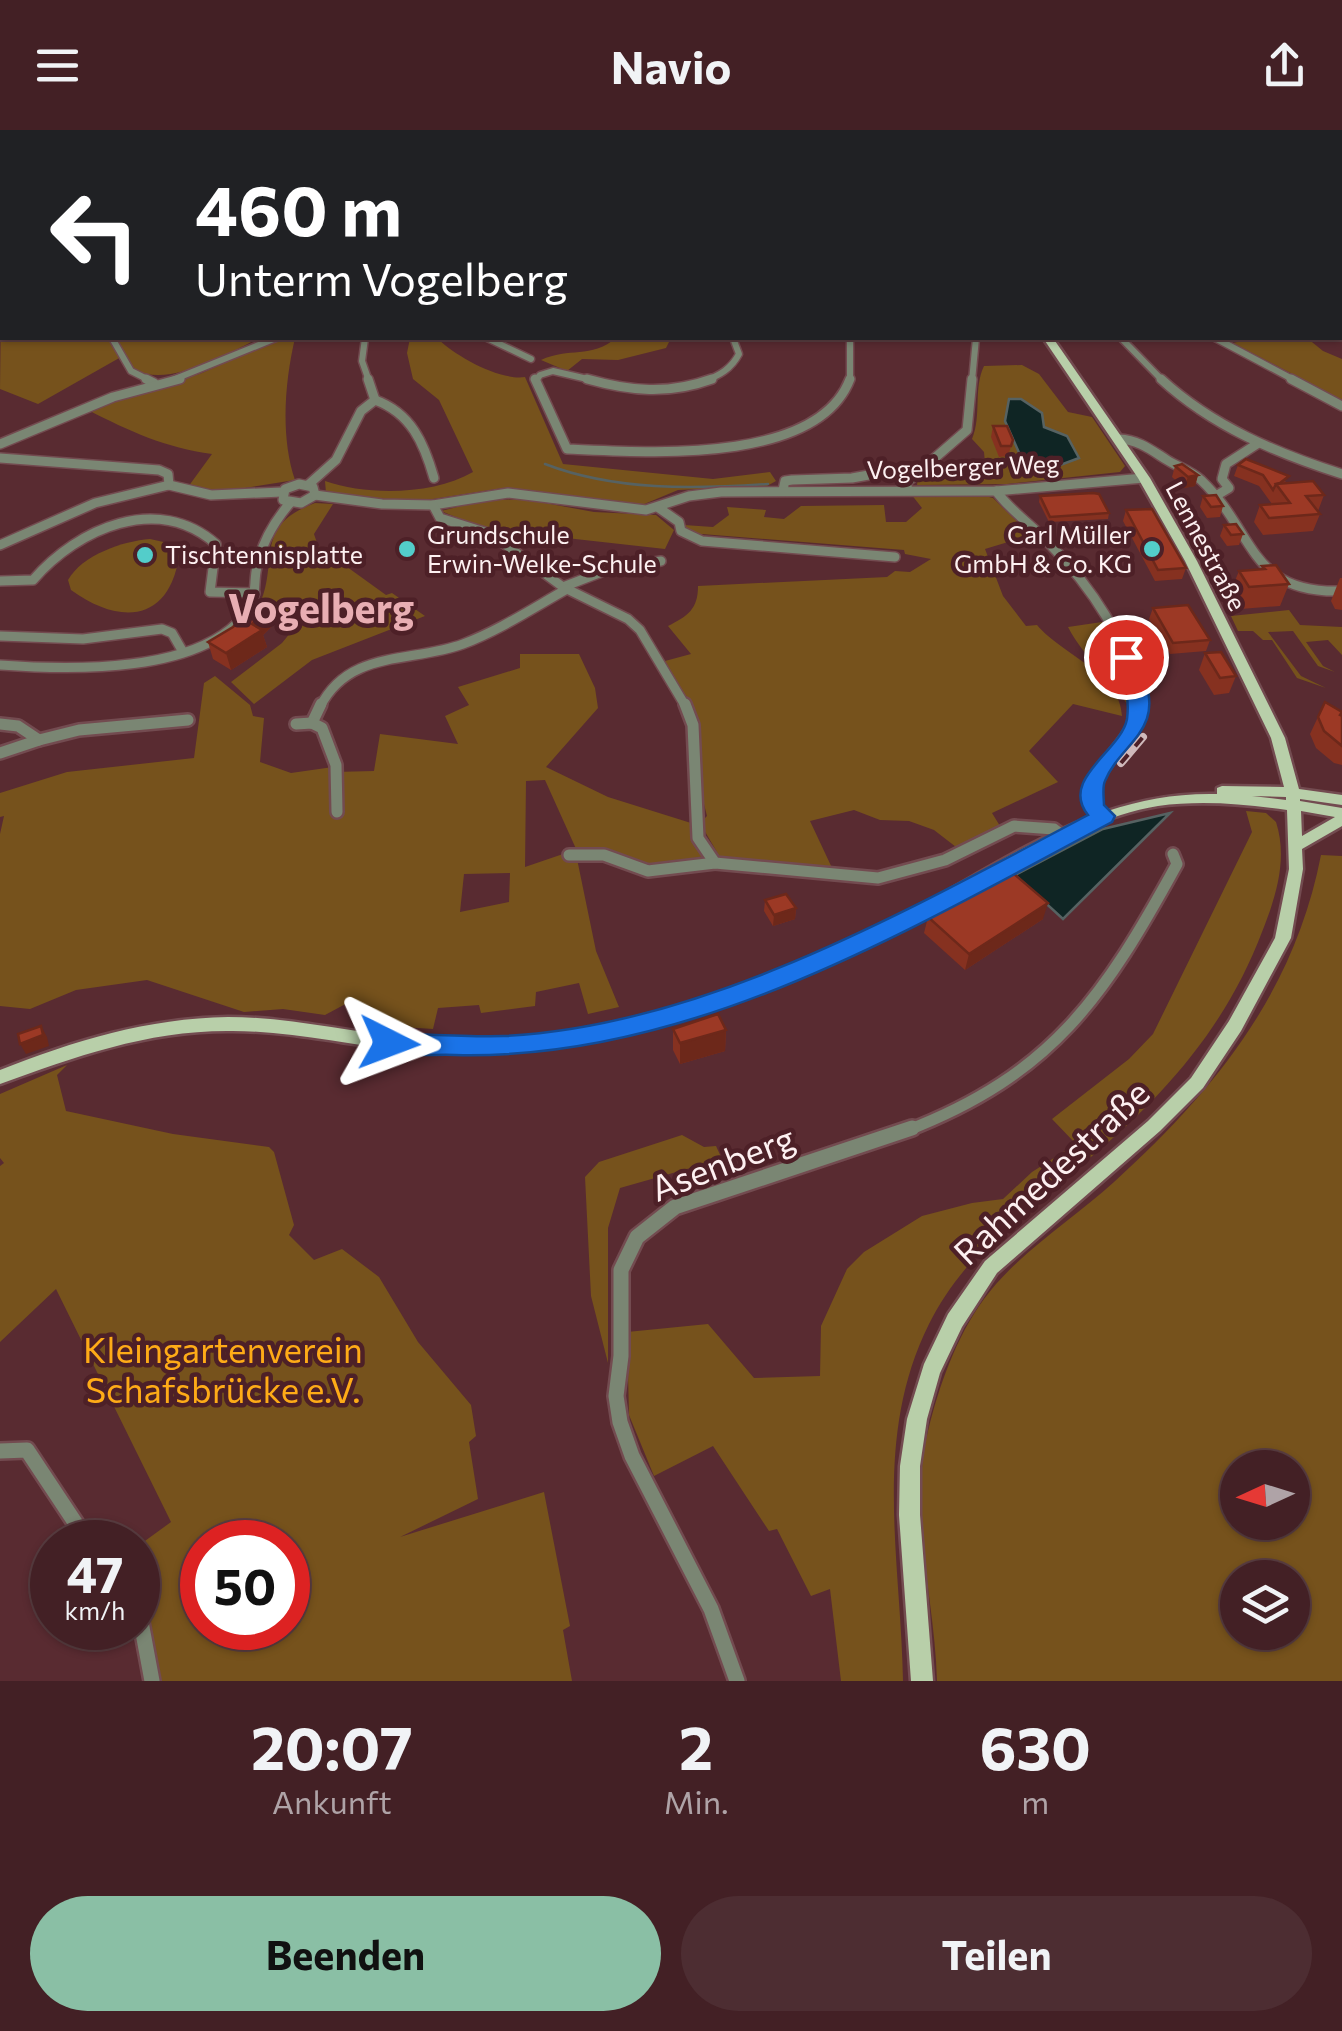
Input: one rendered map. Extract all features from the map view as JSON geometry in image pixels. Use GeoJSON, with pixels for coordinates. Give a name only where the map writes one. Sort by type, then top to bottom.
{"type":"FeatureCollection","features":[{"type":"Feature","properties":{"kind":"main road","name":"Lennestraße"},"geometry":{"type":"LineString","coordinates":[[1049,340],[1144,478],[1191,561],[1278,738],[1294,799]]}},
{"type":"Feature","properties":{"kind":"main road"},"geometry":{"type":"LineString","coordinates":[[0,1077],[94,1044],[220,1024],[264,1025],[389,1043],[477,1046],[555,1039],[643,1022],[731,995],[854,946],[1104,816],[1180,799],[1342,800]]}},
{"type":"Feature","properties":{"kind":"main road"},"geometry":{"type":"LineString","coordinates":[[1294,799],[1342,816]]}},
{"type":"Feature","properties":{"kind":"main road","name":"Rahmedestraße"},"geometry":{"type":"LineString","coordinates":[[922,1681],[907,1494],[916,1413],[942,1343],[990,1267],[1154,1126],[1196,1083],[1235,1026],[1283,938],[1295,879],[1294,799]]}},
{"type":"Feature","properties":{"kind":"main road"},"geometry":{"type":"LineString","coordinates":[[1297,845],[1342,816]]}},
{"type":"Feature","properties":{"kind":"street"},"geometry":{"type":"LineString","coordinates":[[113,340],[131,372],[154,383]]}},
{"type":"Feature","properties":{"kind":"street"},"geometry":{"type":"LineString","coordinates":[[0,444],[154,383],[186,377],[271,340]]}},
{"type":"Feature","properties":{"kind":"street"},"geometry":{"type":"LineString","coordinates":[[365,340],[362,361],[375,400],[400,413],[418,432],[434,478]]}},
{"type":"Feature","properties":{"kind":"street"},"geometry":{"type":"LineString","coordinates":[[491,340],[514,352]]}},
{"type":"Feature","properties":{"kind":"street"},"geometry":{"type":"LineString","coordinates":[[735,340],[739,354],[734,366],[710,380],[670,391],[620,389],[556,371],[535,378],[567,448],[709,448],[787,433],[831,410],[850,383],[850,340]]}},
{"type":"Feature","properties":{"kind":"street"},"geometry":{"type":"LineString","coordinates":[[908,490],[906,482],[921,474],[968,430],[976,340]]}},
{"type":"Feature","properties":{"kind":"street"},"geometry":{"type":"LineString","coordinates":[[1123,340],[1174,393],[1213,421],[1257,444],[1342,474]]}},
{"type":"Feature","properties":{"kind":"street"},"geometry":{"type":"LineString","coordinates":[[1219,340],[1342,406]]}},
{"type":"Feature","properties":{"kind":"street"},"geometry":{"type":"LineString","coordinates":[[308,485],[338,458],[359,412],[375,400]]}},
{"type":"Feature","properties":{"kind":"street"},"geometry":{"type":"LineString","coordinates":[[1118,439],[1138,440],[1196,476],[1270,573],[1301,589],[1342,591]]}},
{"type":"Feature","properties":{"kind":"street"},"geometry":{"type":"LineString","coordinates":[[1222,479],[1226,464],[1257,444]]}},
{"type":"Feature","properties":{"kind":"street"},"geometry":{"type":"LineString","coordinates":[[0,458],[155,470],[168,474],[169,484]]}},
{"type":"Feature","properties":{"kind":"street","name":"Vogelberger Weg"},"geometry":{"type":"LineString","coordinates":[[783,490],[785,482],[792,480],[852,478],[902,469],[921,474]]}},
{"type":"Feature","properties":{"kind":"street"},"geometry":{"type":"LineString","coordinates":[[1196,476],[1222,479],[1229,488],[1214,496]]}},
{"type":"Feature","properties":{"kind":"street","name":"Vogelberger Weg"},"geometry":{"type":"LineString","coordinates":[[315,496],[433,505],[508,494],[594,506],[658,508],[689,496],[783,490],[996,490],[1144,478]]}},
{"type":"Feature","properties":{"kind":"street"},"geometry":{"type":"LineString","coordinates":[[0,545],[95,504],[169,484],[189,494],[209,497],[282,492],[294,485],[308,485],[315,490],[315,496],[290,503],[283,500],[282,492]]}},
{"type":"Feature","properties":{"kind":"street"},"geometry":{"type":"LineString","coordinates":[[996,490],[1050,544],[1074,575],[1114,637],[1137,684],[1133,731],[1094,781],[1093,808],[1104,816]]}},
{"type":"Feature","properties":{"kind":"street"},"geometry":{"type":"LineString","coordinates":[[0,666],[107,665],[183,652],[233,626],[248,610],[255,593],[266,537],[290,503]]}},
{"type":"Feature","properties":{"kind":"street"},"geometry":{"type":"LineString","coordinates":[[433,505],[440,518],[490,534],[565,588],[628,619],[640,630],[686,706],[695,745],[698,838],[715,862]]}},
{"type":"Feature","properties":{"kind":"street"},"geometry":{"type":"LineString","coordinates":[[658,508],[679,522],[682,531],[702,541],[895,557]]}},
{"type":"Feature","properties":{"kind":"street"},"geometry":{"type":"LineString","coordinates":[[0,581],[33,580],[56,555],[110,529],[168,519],[200,528],[216,544],[210,592],[255,593]]}},
{"type":"Feature","properties":{"kind":"street"},"geometry":{"type":"LineString","coordinates":[[337,812],[336,765],[314,717],[333,685],[372,664],[446,650],[477,639],[565,588],[612,568],[661,561]]}},
{"type":"Feature","properties":{"kind":"street"},"geometry":{"type":"LineString","coordinates":[[0,636],[83,640],[162,629],[172,633],[183,652]]}},
{"type":"Feature","properties":{"kind":"street"},"geometry":{"type":"LineString","coordinates":[[0,753],[79,730],[188,720]]}},
{"type":"Feature","properties":{"kind":"street"},"geometry":{"type":"LineString","coordinates":[[0,724],[18,726],[39,740]]}},
{"type":"Feature","properties":{"kind":"street"},"geometry":{"type":"LineString","coordinates":[[570,855],[604,855],[648,871],[715,862],[878,878],[945,860],[1014,826],[1054,829],[1064,836]]}},
{"type":"Feature","properties":{"kind":"street","name":"Asenberg"},"geometry":{"type":"LineString","coordinates":[[737,1681],[720,1628],[632,1456],[622,1428],[615,1391],[621,1363],[616,1298],[619,1266],[626,1250],[647,1224],[675,1207],[921,1124],[1036,1060],[1112,980],[1177,864],[1173,854]]}},
{"type":"Feature","properties":{"kind":"street"},"geometry":{"type":"LineString","coordinates":[[0,1451],[28,1450],[74,1520]]}},
{"type":"Feature","properties":{"kind":"street"},"geometry":{"type":"LineString","coordinates":[[146,1650],[152,1681]]}},
{"type":"Feature","properties":{"kind":"green space"},"geometry":{"type":"Polygon","coordinates":[[[1,340],[109,340],[121,357],[38,404],[0,389],[1,340]]]}},
{"type":"Feature","properties":{"kind":"green space"},"geometry":{"type":"Polygon","coordinates":[[[116,340],[255,340],[181,372],[164,375],[133,370],[116,340]]]}},
{"type":"Feature","properties":{"kind":"green space"},"geometry":{"type":"Polygon","coordinates":[[[276,340],[295,340],[286,409],[287,445],[295,480],[225,491],[188,487],[212,454],[148,438],[88,410],[202,373],[276,340]]]}},
{"type":"Feature","properties":{"kind":"green space"},"geometry":{"type":"Polygon","coordinates":[[[410,340],[440,340],[478,366],[503,375],[525,377],[563,464],[713,479],[770,472],[776,481],[767,486],[678,490],[642,505],[598,503],[503,488],[433,499],[387,501],[326,493],[325,481],[361,489],[400,491],[439,485],[473,472],[439,400],[413,379],[407,353],[410,340]]]}},
{"type":"Feature","properties":{"kind":"green space"},"geometry":{"type":"Polygon","coordinates":[[[613,340],[670,340],[666,348],[618,360],[582,359],[567,371],[541,360],[589,351],[613,340]]]}},
{"type":"Feature","properties":{"kind":"green space"},"geometry":{"type":"Polygon","coordinates":[[[1309,340],[1342,359],[1342,400],[1233,343],[1309,340]]]}},
{"type":"Feature","properties":{"kind":"green space"},"geometry":{"type":"Polygon","coordinates":[[[1022,365],[1039,374],[1068,412],[1092,417],[1125,466],[1120,472],[1007,484],[917,485],[918,479],[931,473],[986,474],[984,452],[972,439],[981,375],[984,366],[1022,365]]]}},
{"type":"Feature","properties":{"kind":"green space"},"geometry":{"type":"Polygon","coordinates":[[[911,494],[977,494],[993,498],[1031,535],[985,549],[1003,596],[1026,626],[1037,625],[1101,676],[1119,701],[1122,716],[1073,704],[1029,751],[1058,782],[992,813],[1000,826],[956,847],[934,830],[909,821],[880,820],[854,810],[810,821],[833,870],[721,859],[700,823],[707,816],[701,792],[700,728],[665,661],[691,654],[668,626],[690,611],[698,586],[887,577],[895,571],[910,572],[931,559],[905,554],[904,550],[702,534],[700,538],[686,532],[684,525],[713,527],[729,515],[727,507],[766,510],[764,517],[784,519],[801,506],[884,505],[886,522],[906,522],[922,508],[911,494]]]}},
{"type":"Feature","properties":{"kind":"green space"},"geometry":{"type":"Polygon","coordinates":[[[523,499],[594,512],[656,515],[674,530],[665,549],[485,529],[441,511],[481,501],[523,499]]]}},
{"type":"Feature","properties":{"kind":"green space"},"geometry":{"type":"Polygon","coordinates":[[[315,503],[333,504],[314,534],[318,546],[386,595],[392,593],[425,616],[312,660],[254,704],[231,682],[282,643],[304,616],[259,606],[271,546],[283,522],[315,503]]]}},
{"type":"Feature","properties":{"kind":"green space"},"geometry":{"type":"Polygon","coordinates":[[[150,539],[168,543],[179,556],[165,594],[153,605],[139,611],[107,609],[71,590],[68,580],[83,563],[116,546],[150,539]]]}},
{"type":"Feature","properties":{"kind":"green space"},"geometry":{"type":"Polygon","coordinates":[[[1289,610],[1300,625],[1342,627],[1342,655],[1328,640],[1306,642],[1323,666],[1335,672],[1318,666],[1293,631],[1268,632],[1301,676],[1326,688],[1297,678],[1272,640],[1263,640],[1253,631],[1238,631],[1231,616],[1289,610]]]}},
{"type":"Feature","properties":{"kind":"green space"},"geometry":{"type":"Polygon","coordinates":[[[1102,622],[1125,663],[1131,710],[1068,627],[1102,622]]]}},
{"type":"Feature","properties":{"kind":"green space"},"geometry":{"type":"Polygon","coordinates":[[[520,654],[579,654],[595,688],[598,708],[546,767],[608,797],[691,823],[704,856],[698,862],[647,869],[577,851],[545,780],[526,781],[525,867],[563,854],[576,854],[596,951],[619,1007],[588,1014],[579,983],[536,992],[535,1006],[481,1013],[479,1005],[438,1008],[433,1029],[373,1025],[367,1009],[353,1000],[325,1015],[283,1009],[244,1012],[147,980],[76,990],[30,1009],[0,1006],[0,834],[4,816],[0,817],[0,793],[67,772],[194,758],[204,683],[215,676],[250,705],[253,716],[264,718],[260,762],[291,773],[333,767],[334,772],[374,771],[380,734],[458,744],[445,716],[469,705],[458,687],[520,668],[520,654]],[[510,873],[464,874],[460,912],[509,902],[510,873]]]}},
{"type":"Feature","properties":{"kind":"green space"},"geometry":{"type":"Polygon","coordinates":[[[1246,811],[1266,813],[1276,822],[1281,864],[1276,892],[1247,967],[1211,1030],[1166,1086],[1114,1138],[978,1255],[943,1299],[929,1324],[911,1367],[895,1455],[895,1545],[903,1681],[841,1681],[830,1589],[811,1596],[777,1529],[769,1531],[713,1446],[654,1476],[629,1415],[627,1332],[708,1324],[754,1378],[820,1376],[821,1326],[847,1269],[864,1252],[922,1216],[1003,1199],[1032,1172],[1076,1144],[1052,1119],[1129,1059],[1153,1034],[1252,832],[1246,811]]]}},
{"type":"Feature","properties":{"kind":"green space"},"geometry":{"type":"Polygon","coordinates":[[[1321,855],[1342,856],[1342,1681],[937,1681],[921,1493],[928,1431],[957,1346],[998,1282],[1151,1147],[1217,1074],[1270,995],[1291,951],[1321,855]]]}},
{"type":"Feature","properties":{"kind":"green space","name":"Kleingartenverein Schafsbrücke e.V."},"geometry":{"type":"Polygon","coordinates":[[[67,1065],[57,1075],[66,1111],[173,1134],[269,1147],[274,1152],[294,1225],[289,1235],[314,1260],[342,1249],[379,1277],[418,1342],[471,1405],[476,1436],[469,1442],[478,1499],[400,1537],[544,1492],[570,1626],[563,1630],[572,1681],[160,1681],[153,1650],[160,1650],[160,1530],[171,1522],[56,1289],[0,1342],[0,1166],[4,1163],[0,1158],[0,1094],[67,1065]]]}},
{"type":"Feature","properties":{"kind":"green space"},"geometry":{"type":"Polygon","coordinates":[[[682,1135],[704,1147],[716,1146],[722,1159],[620,1188],[608,1228],[608,1363],[591,1296],[585,1177],[599,1162],[682,1135]]]}},
{"type":"Feature","properties":{"kind":"water"},"geometry":{"type":"Polygon","coordinates":[[[1009,399],[1021,399],[1042,413],[1044,427],[1067,436],[1079,458],[1055,467],[1025,466],[1005,421],[1009,399]]]}},
{"type":"Feature","properties":{"kind":"water"},"geometry":{"type":"Polygon","coordinates":[[[1170,813],[1063,919],[1015,875],[1103,829],[1170,813]]]}},
{"type":"Feature","properties":{"kind":"building"},"geometry":{"type":"Polygon","coordinates":[[[993,426],[1007,426],[1013,440],[1011,446],[1001,446],[993,426]]]}},
{"type":"Feature","properties":{"kind":"building"},"geometry":{"type":"Polygon","coordinates":[[[1246,459],[1289,476],[1273,490],[1263,475],[1238,465],[1246,459]]]}},
{"type":"Feature","properties":{"kind":"building"},"geometry":{"type":"Polygon","coordinates":[[[1182,464],[1198,475],[1188,477],[1175,466],[1182,464]]]}},
{"type":"Feature","properties":{"kind":"building"},"geometry":{"type":"Polygon","coordinates":[[[1313,481],[1324,495],[1306,496],[1320,514],[1269,518],[1260,505],[1290,503],[1276,484],[1313,481]]]}},
{"type":"Feature","properties":{"kind":"building"},"geometry":{"type":"Polygon","coordinates":[[[1099,494],[1109,513],[1050,517],[1040,496],[1099,494]]]}},
{"type":"Feature","properties":{"kind":"building"},"geometry":{"type":"Polygon","coordinates":[[[1216,495],[1223,506],[1211,507],[1203,496],[1216,495]]]}},
{"type":"Feature","properties":{"kind":"building"},"geometry":{"type":"Polygon","coordinates":[[[1152,509],[1186,568],[1158,570],[1126,510],[1152,509]]]}},
{"type":"Feature","properties":{"kind":"building"},"geometry":{"type":"Polygon","coordinates":[[[1236,524],[1243,534],[1231,535],[1224,525],[1236,524]]]}},
{"type":"Feature","properties":{"kind":"building"},"geometry":{"type":"Polygon","coordinates":[[[1276,565],[1289,584],[1249,587],[1239,571],[1265,569],[1262,566],[1276,565]]]}},
{"type":"Feature","properties":{"kind":"building"},"geometry":{"type":"Polygon","coordinates":[[[256,604],[269,608],[252,624],[262,630],[226,653],[208,642],[233,627],[256,604]]]}},
{"type":"Feature","properties":{"kind":"building"},"geometry":{"type":"Polygon","coordinates":[[[1188,605],[1210,640],[1173,643],[1153,608],[1188,605]]]}},
{"type":"Feature","properties":{"kind":"building"},"geometry":{"type":"Polygon","coordinates":[[[1221,652],[1236,676],[1220,678],[1205,653],[1221,652]]]}},
{"type":"Feature","properties":{"kind":"building"},"geometry":{"type":"Polygon","coordinates":[[[1325,702],[1342,712],[1342,746],[1324,731],[1318,717],[1325,702]]]}},
{"type":"Feature","properties":{"kind":"building"},"geometry":{"type":"Polygon","coordinates":[[[1007,868],[1048,903],[969,954],[928,917],[1007,868]]]}},
{"type":"Feature","properties":{"kind":"building"},"geometry":{"type":"Polygon","coordinates":[[[786,894],[796,908],[774,915],[765,900],[786,894]]]}},
{"type":"Feature","properties":{"kind":"building"},"geometry":{"type":"Polygon","coordinates":[[[718,1014],[726,1030],[680,1043],[673,1029],[718,1014]]]}},
{"type":"Feature","properties":{"kind":"building"},"geometry":{"type":"Polygon","coordinates":[[[41,1026],[43,1035],[20,1044],[18,1034],[41,1026]]]}},
{"type":"Feature","properties":{"kind":"waterway"},"geometry":{"type":"LineString","coordinates":[[545,464],[627,484],[768,484]]}},
{"type":"Feature","properties":{"kind":"railway"},"geometry":{"type":"LineString","coordinates":[[1121,763],[1143,737]]}},
{"type":"Feature","properties":{"kind":"place","name":"Grundschule Erwin-Welke-Schule"},"geometry":{"type":"Point","coordinates":[407,549]}},
{"type":"Feature","properties":{"kind":"place","name":"Carl Müller GmbH & Co. KG"},"geometry":{"type":"Point","coordinates":[1152,549]}},
{"type":"Feature","properties":{"kind":"place","name":"Tischtennisplatte"},"geometry":{"type":"Point","coordinates":[145,555]}},
{"type":"Feature","properties":{"kind":"district","name":"Vogelberg"},"geometry":{"type":"Point","coordinates":[321,609]}},
{"type":"Feature","properties":{"kind":"route"},"geometry":{"type":"LineString","coordinates":[[389,1043],[504,1046],[656,1019],[785,975],[910,918],[1104,816],[1093,808],[1094,781],[1133,731],[1137,719],[1137,684],[1126,657]]}}]}
